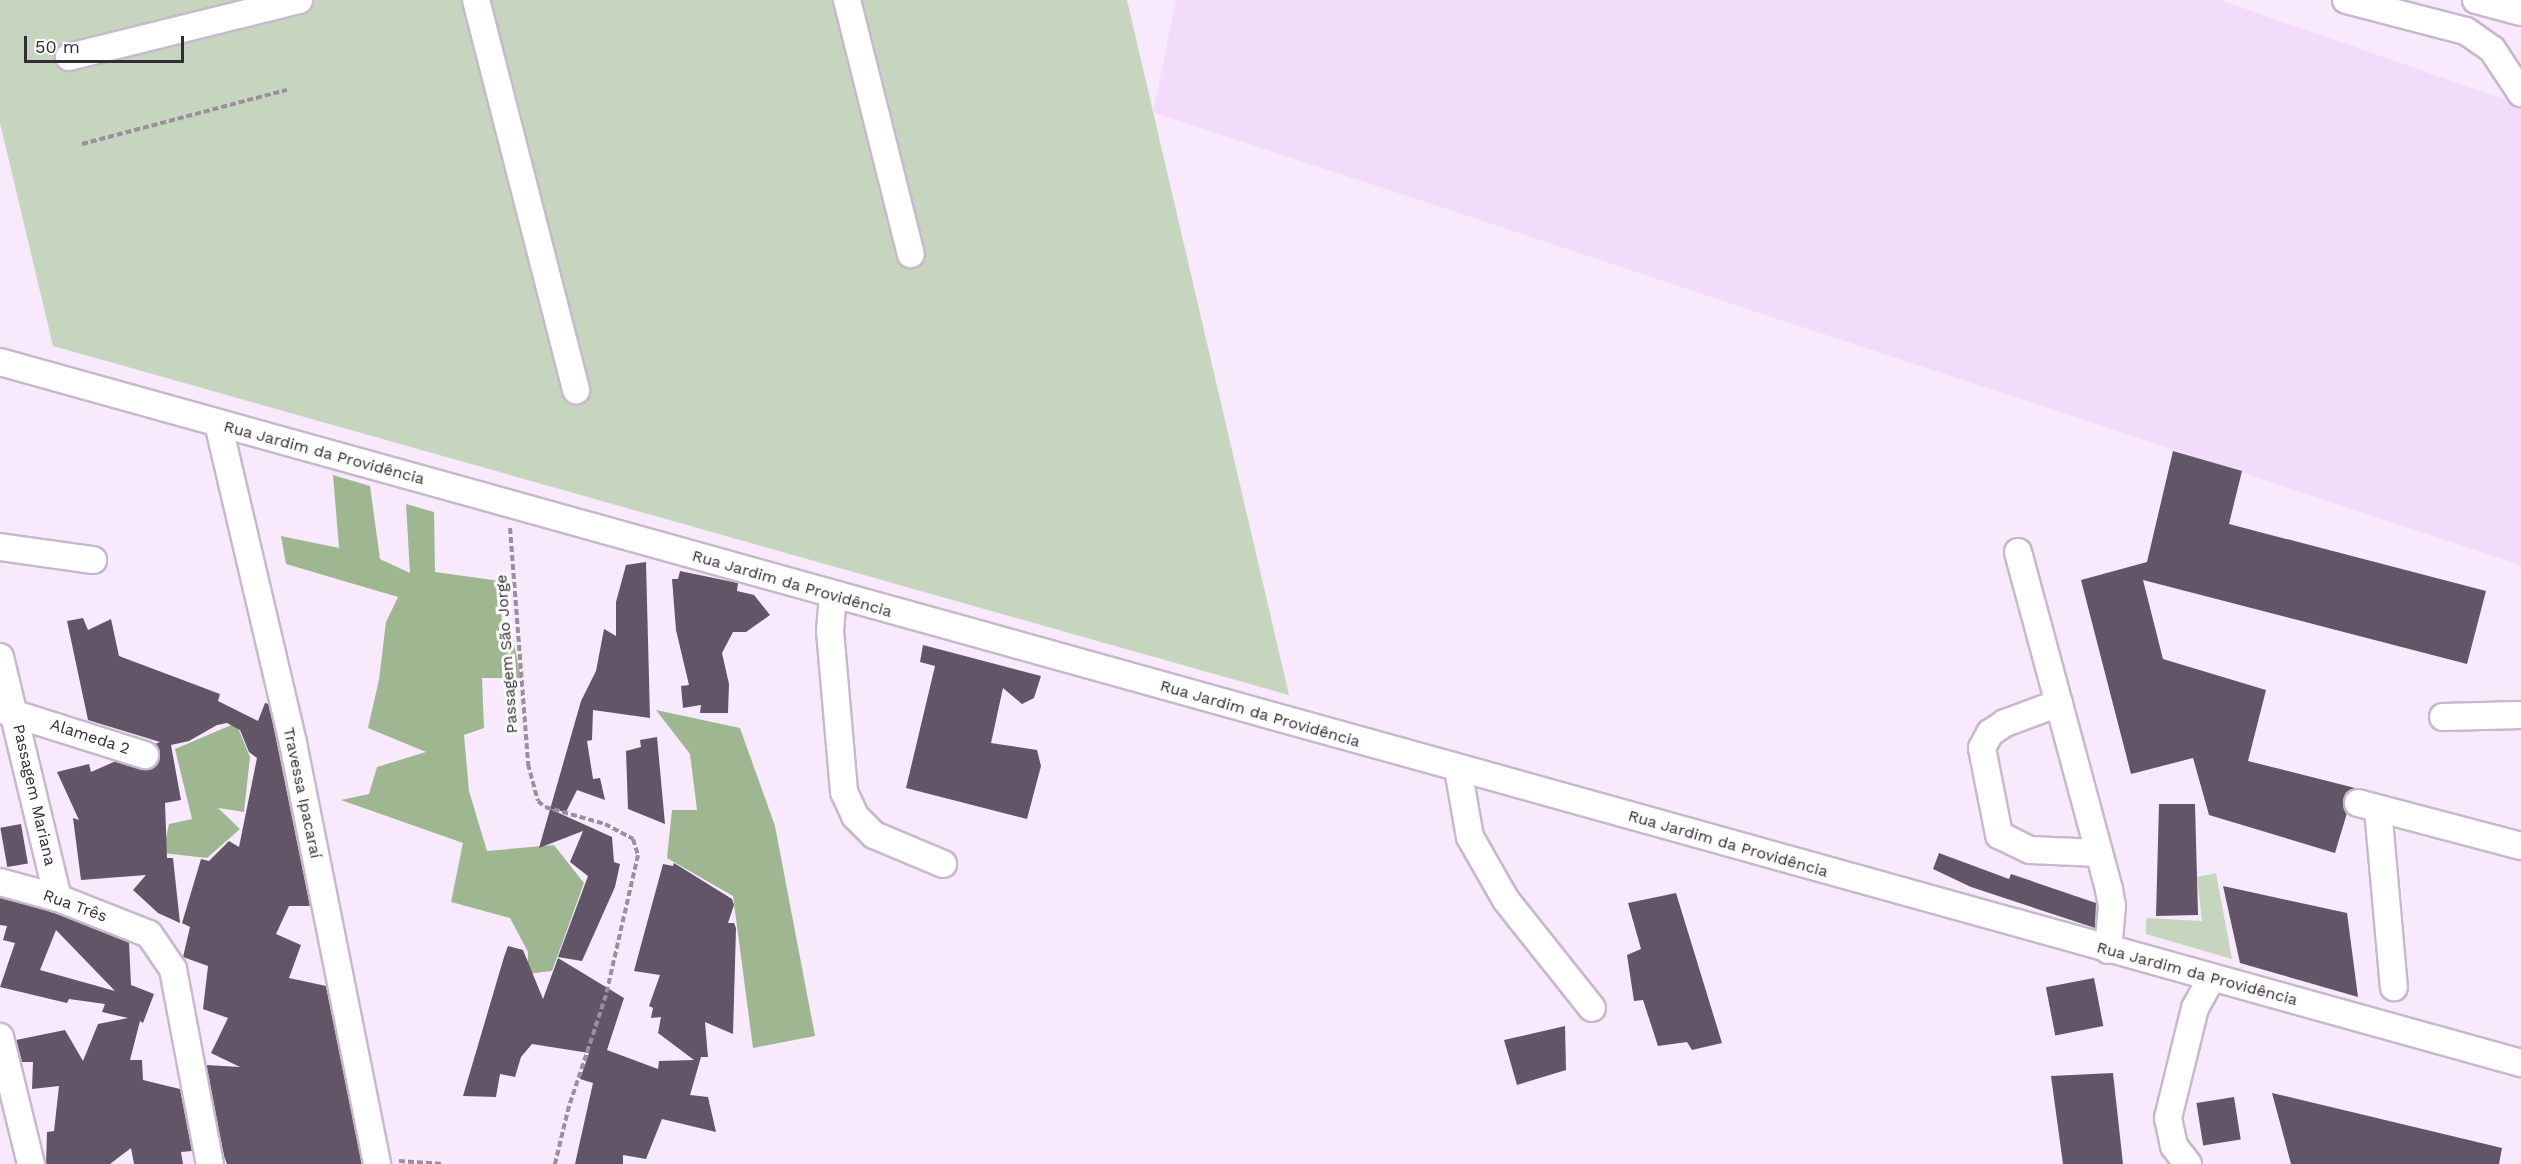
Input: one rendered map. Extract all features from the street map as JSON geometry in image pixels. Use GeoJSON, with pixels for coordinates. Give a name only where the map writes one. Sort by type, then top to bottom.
{"type":"FeatureCollection","features":[{"type":"Feature","properties":{"kind":"street"},"geometry":{"type":"LineString","coordinates":[[69,57],[299,0]]}},
{"type":"Feature","properties":{"kind":"street"},"geometry":{"type":"LineString","coordinates":[[477,0],[576,390]]}},
{"type":"Feature","properties":{"kind":"street"},"geometry":{"type":"LineString","coordinates":[[847,0],[911,254]]}},
{"type":"Feature","properties":{"kind":"street"},"geometry":{"type":"LineString","coordinates":[[2346,0],[2466,31],[2492,49],[2521,93]]}},
{"type":"Feature","properties":{"kind":"street"},"geometry":{"type":"LineString","coordinates":[[2476,0],[2521,12]]}},
{"type":"Feature","properties":{"kind":"street","name":"Rua Jardim da Providência"},"geometry":{"type":"LineString","coordinates":[[0,362],[1458,770],[2521,1063]]}},
{"type":"Feature","properties":{"kind":"street","name":"Travessa Ipacaraí"},"geometry":{"type":"LineString","coordinates":[[218,423],[293,742],[376,1162]]}},
{"type":"Feature","properties":{"kind":"street"},"geometry":{"type":"LineString","coordinates":[[0,547],[93,560]]}},
{"type":"Feature","properties":{"kind":"street"},"geometry":{"type":"LineString","coordinates":[[2018,552],[2112,906],[2108,950]]}},
{"type":"Feature","properties":{"kind":"street"},"geometry":{"type":"LineString","coordinates":[[833,596],[830,631],[844,792],[855,816],[874,835],[943,864]]}},
{"type":"Feature","properties":{"kind":"street","name":"Passagem Mariana"},"geometry":{"type":"LineString","coordinates":[[0,657],[8,712],[58,898]]}},
{"type":"Feature","properties":{"kind":"street"},"geometry":{"type":"LineString","coordinates":[[2059,703],[2005,723],[1990,733],[1982,748],[1999,835],[2030,850],[2099,852]]}},
{"type":"Feature","properties":{"kind":"street","name":"Alameda 2"},"geometry":{"type":"LineString","coordinates":[[8,712],[145,755]]}},
{"type":"Feature","properties":{"kind":"street"},"geometry":{"type":"LineString","coordinates":[[2443,717],[2521,715]]}},
{"type":"Feature","properties":{"kind":"street"},"geometry":{"type":"LineString","coordinates":[[1458,770],[1470,837],[1506,900],[1592,1008]]}},
{"type":"Feature","properties":{"kind":"street"},"geometry":{"type":"LineString","coordinates":[[2394,987],[2368,806],[2521,846]]}},
{"type":"Feature","properties":{"kind":"street","name":"Rua Três"},"geometry":{"type":"LineString","coordinates":[[0,882],[58,898],[149,934],[173,969],[210,1164]]}},
{"type":"Feature","properties":{"kind":"street"},"geometry":{"type":"LineString","coordinates":[[2188,1164],[2174,1146],[2168,1118],[2195,1008],[2212,977]]}},
{"type":"Feature","properties":{"kind":"street"},"geometry":{"type":"LineString","coordinates":[[0,1037],[31,1164]]}},
{"type":"Feature","properties":{"kind":"path"},"geometry":{"type":"LineString","coordinates":[[82,144],[287,90]]}},
{"type":"Feature","properties":{"kind":"path","name":"Passagem São Jorge"},"geometry":{"type":"LineString","coordinates":[[509,503],[528,764],[538,801],[545,807],[605,824],[633,839],[638,855],[624,927],[597,1028],[569,1106],[555,1164]]}},
{"type":"Feature","properties":{"kind":"path"},"geometry":{"type":"LineString","coordinates":[[376,1162],[443,1164]]}},
{"type":"Feature","properties":{"kind":"shaded area"},"geometry":{"type":"Polygon","coordinates":[[[1176,0],[2220,0],[2521,105],[2521,565],[1153,112],[1176,0]]]}},
{"type":"Feature","properties":{"kind":"green space"},"geometry":{"type":"Polygon","coordinates":[[[0,0],[1127,0],[1289,695],[53,346],[0,123],[0,0]]]}},
{"type":"Feature","properties":{"kind":"green space"},"geometry":{"type":"Polygon","coordinates":[[[333,475],[370,486],[380,559],[410,573],[406,504],[434,512],[435,572],[500,581],[502,630],[512,634],[521,678],[482,678],[484,728],[464,735],[469,791],[487,851],[554,845],[584,883],[552,971],[527,974],[528,952],[510,918],[451,902],[463,843],[341,800],[369,794],[377,767],[426,752],[368,728],[379,680],[386,622],[398,597],[286,564],[281,536],[339,548],[333,475]]]}},
{"type":"Feature","properties":{"kind":"green space"},"geometry":{"type":"Polygon","coordinates":[[[656,710],[740,728],[775,826],[815,1036],[753,1048],[733,896],[667,858],[672,810],[697,810],[690,754],[656,710]]]}},
{"type":"Feature","properties":{"kind":"green space"},"geometry":{"type":"Polygon","coordinates":[[[236,723],[250,757],[244,812],[218,808],[240,829],[207,858],[163,853],[169,824],[192,819],[175,749],[236,723]]]}},
{"type":"Feature","properties":{"kind":"green space"},"geometry":{"type":"Polygon","coordinates":[[[2216,873],[2232,959],[2146,934],[2146,918],[2202,921],[2197,877],[2216,873]]]}},
{"type":"Feature","properties":{"kind":"building"},"geometry":{"type":"Polygon","coordinates":[[[2173,451],[2242,471],[2229,524],[2486,591],[2467,664],[2143,580],[2163,659],[2266,690],[2248,761],[2355,788],[2344,799],[2347,813],[2335,853],[2209,815],[2193,758],[2131,774],[2081,580],[2147,562],[2173,451]]]}},
{"type":"Feature","properties":{"kind":"building"},"geometry":{"type":"Polygon","coordinates":[[[646,562],[650,718],[593,710],[592,740],[587,741],[593,779],[600,778],[605,800],[577,790],[566,812],[550,809],[581,701],[596,671],[604,629],[616,636],[616,602],[626,565],[646,562]]]}},
{"type":"Feature","properties":{"kind":"building"},"geometry":{"type":"Polygon","coordinates":[[[680,571],[738,583],[737,591],[754,595],[770,615],[746,632],[733,632],[722,653],[729,684],[728,713],[700,713],[701,705],[683,708],[681,686],[689,685],[676,630],[672,579],[678,579],[680,571]]]}},
{"type":"Feature","properties":{"kind":"building"},"geometry":{"type":"Polygon","coordinates":[[[83,618],[88,630],[111,619],[119,656],[220,694],[218,701],[258,721],[265,703],[269,704],[310,906],[289,906],[276,934],[301,945],[289,978],[326,986],[362,1164],[227,1164],[224,1156],[206,1065],[240,1067],[211,1053],[228,1018],[203,1009],[208,966],[183,957],[190,927],[182,923],[201,859],[209,861],[229,841],[239,847],[257,758],[249,752],[240,730],[227,723],[217,725],[189,741],[171,745],[181,800],[165,803],[167,858],[173,858],[180,923],[158,913],[133,890],[146,875],[81,880],[73,818],[79,820],[57,772],[89,764],[91,772],[116,761],[149,769],[159,760],[155,744],[160,742],[88,720],[67,621],[83,618]]]}},
{"type":"Feature","properties":{"kind":"building"},"geometry":{"type":"Polygon","coordinates":[[[923,645],[1041,676],[1034,698],[1022,704],[1003,688],[991,743],[1037,750],[1041,766],[1027,819],[906,788],[935,666],[920,662],[923,645]]]}},
{"type":"Feature","properties":{"kind":"building"},"geometry":{"type":"Polygon","coordinates":[[[657,737],[665,824],[628,809],[626,751],[641,747],[640,740],[657,737]]]}},
{"type":"Feature","properties":{"kind":"building"},"geometry":{"type":"Polygon","coordinates":[[[2159,804],[2195,804],[2198,915],[2156,916],[2159,804]]]}},
{"type":"Feature","properties":{"kind":"building"},"geometry":{"type":"Polygon","coordinates":[[[550,809],[612,837],[614,862],[620,864],[615,887],[582,961],[558,957],[588,876],[570,862],[583,831],[539,848],[550,809]]]}},
{"type":"Feature","properties":{"kind":"building"},"geometry":{"type":"Polygon","coordinates":[[[21,824],[28,863],[7,867],[0,828],[21,824]]]}},
{"type":"Feature","properties":{"kind":"building"},"geometry":{"type":"Polygon","coordinates":[[[1939,853],[2009,879],[2011,874],[2096,903],[2095,928],[1971,887],[1933,869],[1939,853]]]}},
{"type":"Feature","properties":{"kind":"building"},"geometry":{"type":"Polygon","coordinates":[[[674,863],[732,899],[734,905],[728,923],[734,923],[736,928],[733,1034],[705,1022],[708,1057],[701,1057],[690,1095],[708,1097],[716,1132],[662,1119],[646,1159],[623,1155],[623,1164],[575,1164],[593,1083],[580,1079],[589,1053],[532,1044],[521,1057],[515,1077],[500,1074],[496,1097],[463,1096],[504,957],[508,946],[523,950],[543,999],[558,958],[624,998],[607,1050],[658,1069],[659,1061],[694,1060],[658,1033],[661,1017],[651,1018],[653,1008],[649,1006],[660,975],[634,971],[663,864],[673,866],[674,863]]]}},
{"type":"Feature","properties":{"kind":"building"},"geometry":{"type":"Polygon","coordinates":[[[2223,886],[2347,913],[2358,997],[2240,963],[2223,886]]]}},
{"type":"Feature","properties":{"kind":"building"},"geometry":{"type":"Polygon","coordinates":[[[1676,893],[1722,1043],[1692,1050],[1687,1042],[1658,1046],[1643,1000],[1634,1001],[1627,955],[1641,949],[1628,903],[1676,893]]]}},
{"type":"Feature","properties":{"kind":"building"},"geometry":{"type":"Polygon","coordinates":[[[0,898],[53,912],[129,942],[131,985],[154,994],[143,1023],[140,1021],[130,1060],[142,1060],[143,1080],[180,1089],[192,1151],[181,1152],[183,1164],[134,1164],[131,1148],[110,1164],[46,1164],[47,1132],[54,1131],[59,1086],[32,1089],[33,1062],[22,1062],[16,1040],[65,1030],[83,1061],[98,1024],[128,1018],[102,1012],[105,1004],[69,999],[67,1003],[0,987],[15,943],[3,940],[7,926],[0,925],[0,898]],[[56,930],[40,970],[115,991],[56,930]]]}},
{"type":"Feature","properties":{"kind":"building"},"geometry":{"type":"Polygon","coordinates":[[[2094,978],[2103,1026],[2055,1035],[2046,987],[2094,978]]]}},
{"type":"Feature","properties":{"kind":"building"},"geometry":{"type":"Polygon","coordinates":[[[1565,1026],[1566,1070],[1517,1085],[1504,1040],[1565,1026]]]}},
{"type":"Feature","properties":{"kind":"building"},"geometry":{"type":"Polygon","coordinates":[[[2113,1073],[2123,1164],[2063,1164],[2051,1076],[2113,1073]]]}},
{"type":"Feature","properties":{"kind":"building"},"geometry":{"type":"Polygon","coordinates":[[[2272,1093],[2502,1148],[2499,1164],[2291,1164],[2272,1093]]]}},
{"type":"Feature","properties":{"kind":"building"},"geometry":{"type":"Polygon","coordinates":[[[2234,1097],[2241,1139],[2203,1145],[2196,1103],[2234,1097]]]}}]}
